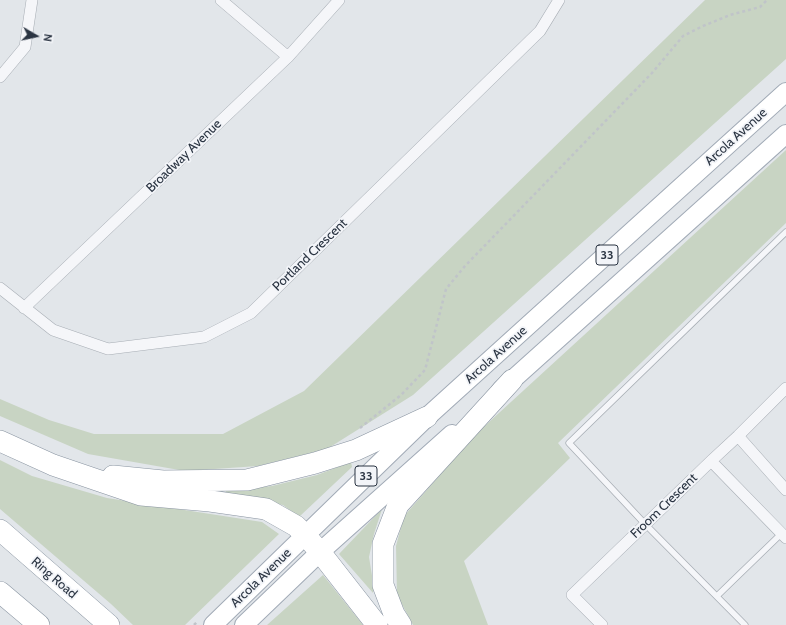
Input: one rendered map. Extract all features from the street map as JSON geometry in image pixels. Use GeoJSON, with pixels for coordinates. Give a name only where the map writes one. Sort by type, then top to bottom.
{"type":"FeatureCollection","features":[{"type":"Feature","properties":{"kind":"highway"},"geometry":{"type":"LineString","coordinates":[[402,625],[394,614],[383,585],[383,544],[398,505],[512,380]]}},
{"type":"Feature","properties":{"kind":"highway"},"geometry":{"type":"LineString","coordinates":[[53,465],[106,475],[163,481],[247,480],[315,463],[356,450],[427,417]]}},
{"type":"Feature","properties":{"kind":"highway"},"geometry":{"type":"LineString","coordinates":[[0,441],[53,465],[141,495],[210,501],[266,509],[296,526],[306,536],[377,625]]}},
{"type":"Feature","properties":{"kind":"highway","name":"Ring Road"},"geometry":{"type":"LineString","coordinates":[[0,530],[109,625]]}},
{"type":"Feature","properties":{"kind":"highway"},"geometry":{"type":"LineString","coordinates":[[0,592],[39,625]]}},
{"type":"Feature","properties":{"kind":"main road","name":"Arcola Avenue"},"geometry":{"type":"LineString","coordinates":[[212,625],[306,536],[427,417],[786,92]]}},
{"type":"Feature","properties":{"kind":"main road","name":"Arcola Avenue"},"geometry":{"type":"LineString","coordinates":[[244,625],[320,552],[786,134]]}},
{"type":"Feature","properties":{"kind":"street"},"geometry":{"type":"LineString","coordinates":[[0,77],[25,47],[32,0]]}},
{"type":"Feature","properties":{"kind":"street"},"geometry":{"type":"LineString","coordinates":[[221,0],[288,57]]}},
{"type":"Feature","properties":{"kind":"street","name":"Broadway Avenue"},"geometry":{"type":"LineString","coordinates":[[24,308],[288,57],[339,0]]}},
{"type":"Feature","properties":{"kind":"street","name":"Portland Crescent"},"geometry":{"type":"LineString","coordinates":[[0,288],[53,330],[108,349],[204,337],[251,313],[540,31],[559,0]]}},
{"type":"Feature","properties":{"kind":"street","name":"Froom Crescent"},"geometry":{"type":"LineString","coordinates":[[602,625],[572,595],[786,388]]}},
{"type":"Feature","properties":{"kind":"street"},"geometry":{"type":"LineString","coordinates":[[738,436],[786,490]]}},
{"type":"Feature","properties":{"kind":"street"},"geometry":{"type":"LineString","coordinates":[[711,461],[784,536]]}},
{"type":"Feature","properties":{"kind":"lane"},"geometry":{"type":"LineString","coordinates":[[745,625],[645,524],[569,443],[786,232]]}},
{"type":"Feature","properties":{"kind":"lane"},"geometry":{"type":"LineString","coordinates":[[717,596],[784,536]]}},
{"type":"Feature","properties":{"kind":"path"},"geometry":{"type":"LineString","coordinates":[[356,450],[350,438],[366,422],[401,395],[425,370],[446,289],[466,266],[652,73],[683,36],[730,15],[760,7],[767,0]]}},
{"type":"Feature","properties":{"kind":"green space"},"geometry":{"type":"Polygon","coordinates":[[[705,0],[786,0],[786,59],[413,395],[327,449],[258,466],[185,471],[88,454],[0,416],[0,399],[49,420],[94,434],[223,434],[304,391],[705,0]]]}},
{"type":"Feature","properties":{"kind":"green space"},"geometry":{"type":"Polygon","coordinates":[[[786,150],[786,223],[558,443],[570,458],[464,561],[488,625],[413,625],[397,595],[396,546],[404,516],[476,434],[786,150]]]}},
{"type":"Feature","properties":{"kind":"green space"},"geometry":{"type":"Polygon","coordinates":[[[0,460],[32,476],[107,498],[262,522],[279,534],[185,625],[133,625],[111,604],[0,509],[0,460]]]}},
{"type":"Feature","properties":{"kind":"green space"},"geometry":{"type":"Polygon","coordinates":[[[351,462],[352,467],[299,517],[283,505],[224,495],[226,491],[272,486],[317,475],[351,462]]]}},
{"type":"Feature","properties":{"kind":"green space"},"geometry":{"type":"Polygon","coordinates":[[[382,509],[369,557],[374,588],[373,593],[339,554],[382,509]]]}},
{"type":"Feature","properties":{"kind":"green space"},"geometry":{"type":"Polygon","coordinates":[[[323,575],[363,625],[267,625],[323,575]]]}}]}
